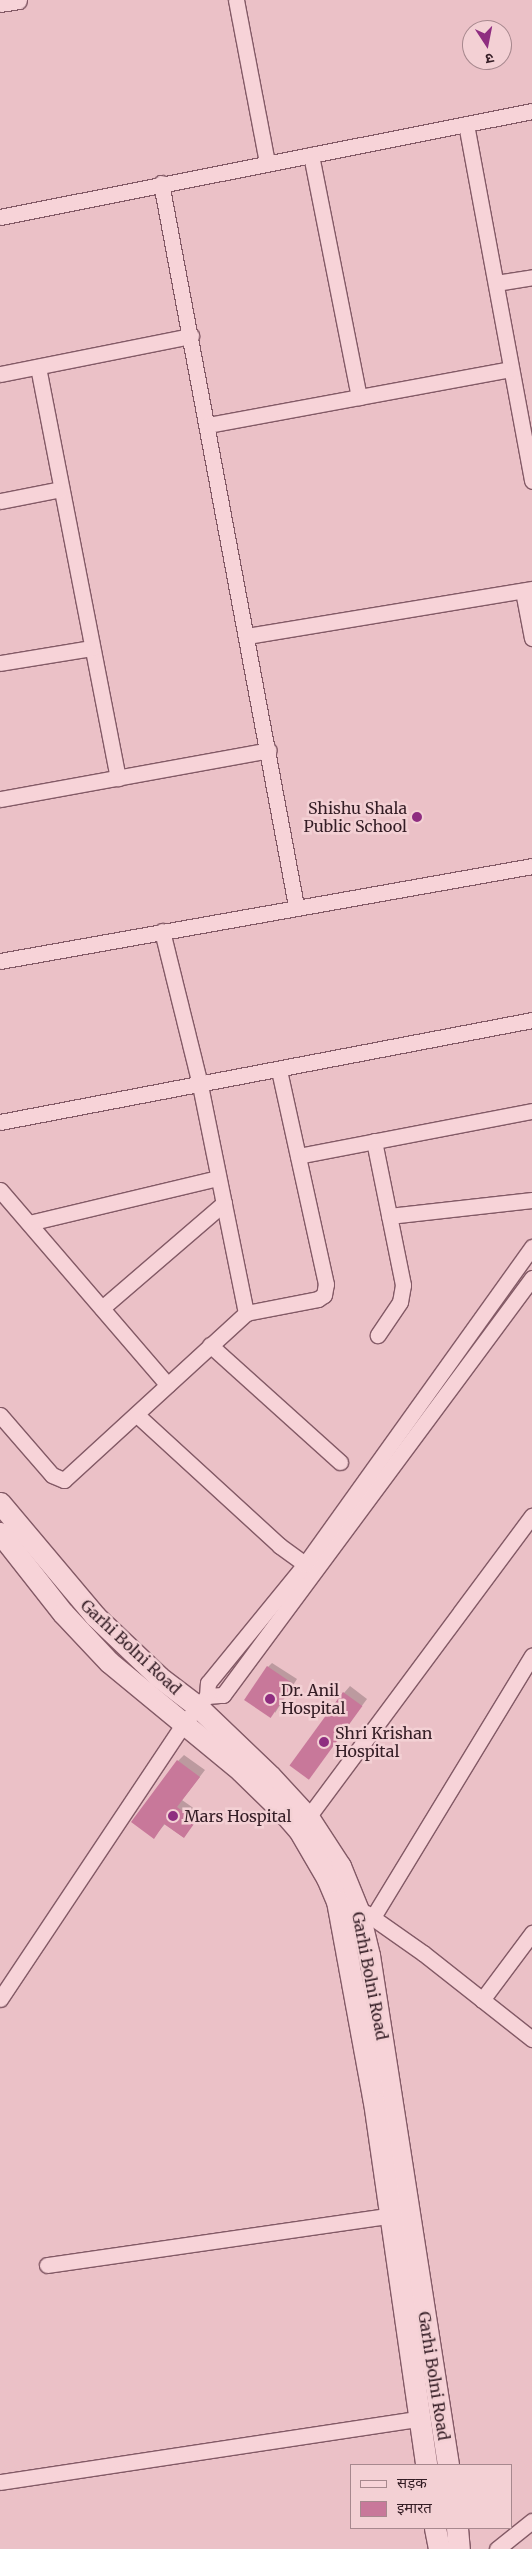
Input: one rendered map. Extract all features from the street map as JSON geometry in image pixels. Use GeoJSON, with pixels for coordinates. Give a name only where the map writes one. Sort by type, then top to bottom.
{"type":"FeatureCollection","features":[{"type":"Feature","properties":{"kind":"main road","name":"Garhi Bolni Road"},"geometry":{"type":"LineString","coordinates":[[1,1505],[95,1616],[159,1678],[196,1708],[242,1771],[303,1823],[340,1866],[366,1913],[426,2464]]}},
{"type":"Feature","properties":{"kind":"main road","name":"Garhi Bolni Road"},"geometry":{"type":"LineString","coordinates":[[0,1533],[89,1642],[196,1708]]}},
{"type":"Feature","properties":{"kind":"main road","name":"Garhi Bolni Road"},"geometry":{"type":"LineString","coordinates":[[303,1823],[338,1901],[374,2102],[400,2214],[448,2464]]}},
{"type":"Feature","properties":{"kind":"main road"},"geometry":{"type":"LineString","coordinates":[[435,2529],[439,2549]]}},
{"type":"Feature","properties":{"kind":"main road"},"geometry":{"type":"LineString","coordinates":[[457,2529],[459,2549]]}},
{"type":"Feature","properties":{"kind":"street"},"geometry":{"type":"LineString","coordinates":[[0,4],[19,0]]}},
{"type":"Feature","properties":{"kind":"street"},"geometry":{"type":"LineString","coordinates":[[236,0],[266,163]]}},
{"type":"Feature","properties":{"kind":"street"},"geometry":{"type":"LineString","coordinates":[[0,217],[161,183],[532,111]]}},
{"type":"Feature","properties":{"kind":"street"},"geometry":{"type":"LineString","coordinates":[[466,124],[532,481]]}},
{"type":"Feature","properties":{"kind":"street"},"geometry":{"type":"LineString","coordinates":[[312,155],[359,397]]}},
{"type":"Feature","properties":{"kind":"street"},"geometry":{"type":"LineString","coordinates":[[161,183],[269,750],[296,906]]}},
{"type":"Feature","properties":{"kind":"street"},"geometry":{"type":"LineString","coordinates":[[496,283],[532,276]]}},
{"type":"Feature","properties":{"kind":"street"},"geometry":{"type":"LineString","coordinates":[[0,374],[191,336]]}},
{"type":"Feature","properties":{"kind":"street"},"geometry":{"type":"LineString","coordinates":[[38,367],[60,489],[118,778]]}},
{"type":"Feature","properties":{"kind":"street"},"geometry":{"type":"LineString","coordinates":[[208,425],[511,369]]}},
{"type":"Feature","properties":{"kind":"street"},"geometry":{"type":"LineString","coordinates":[[0,501],[60,489]]}},
{"type":"Feature","properties":{"kind":"street"},"geometry":{"type":"LineString","coordinates":[[247,636],[528,590],[532,638]]}},
{"type":"Feature","properties":{"kind":"street"},"geometry":{"type":"LineString","coordinates":[[0,664],[92,648]]}},
{"type":"Feature","properties":{"kind":"street"},"geometry":{"type":"LineString","coordinates":[[0,799],[269,750]]}},
{"type":"Feature","properties":{"kind":"street"},"geometry":{"type":"LineString","coordinates":[[0,961],[296,906],[532,866]]}},
{"type":"Feature","properties":{"kind":"street"},"geometry":{"type":"LineString","coordinates":[[162,931],[200,1085],[246,1313]]}},
{"type":"Feature","properties":{"kind":"street"},"geometry":{"type":"LineString","coordinates":[[0,1122],[280,1070],[532,1020]]}},
{"type":"Feature","properties":{"kind":"street"},"geometry":{"type":"LineString","coordinates":[[0,1414],[52,1475],[64,1480],[246,1313],[318,1299],[326,1290],[280,1070]]}},
{"type":"Feature","properties":{"kind":"street"},"geometry":{"type":"LineString","coordinates":[[298,1156],[532,1111]]}},
{"type":"Feature","properties":{"kind":"street"},"geometry":{"type":"LineString","coordinates":[[374,1141],[403,1294],[378,1334]]}},
{"type":"Feature","properties":{"kind":"street"},"geometry":{"type":"LineString","coordinates":[[29,1223],[218,1178]]}},
{"type":"Feature","properties":{"kind":"street"},"geometry":{"type":"LineString","coordinates":[[0,1190],[168,1385]]}},
{"type":"Feature","properties":{"kind":"street"},"geometry":{"type":"LineString","coordinates":[[389,1216],[532,1200]]}},
{"type":"Feature","properties":{"kind":"street"},"geometry":{"type":"LineString","coordinates":[[102,1308],[224,1204]]}},
{"type":"Feature","properties":{"kind":"street"},"geometry":{"type":"LineString","coordinates":[[0,1999],[196,1708],[208,1683],[305,1564],[532,1247]]}},
{"type":"Feature","properties":{"kind":"street"},"geometry":{"type":"LineString","coordinates":[[196,1708],[223,1695],[532,1278]]}},
{"type":"Feature","properties":{"kind":"street"},"geometry":{"type":"LineString","coordinates":[[210,1345],[340,1462]]}},
{"type":"Feature","properties":{"kind":"street"},"geometry":{"type":"LineString","coordinates":[[137,1415],[280,1546],[305,1564]]}},
{"type":"Feature","properties":{"kind":"street"},"geometry":{"type":"LineString","coordinates":[[303,1823],[532,1516]]}},
{"type":"Feature","properties":{"kind":"street"},"geometry":{"type":"LineString","coordinates":[[366,1913],[532,1654]]}},
{"type":"Feature","properties":{"kind":"street"},"geometry":{"type":"LineString","coordinates":[[338,1901],[366,1913],[532,2039]]}},
{"type":"Feature","properties":{"kind":"street"},"geometry":{"type":"LineString","coordinates":[[482,2000],[532,1933]]}},
{"type":"Feature","properties":{"kind":"street"},"geometry":{"type":"LineString","coordinates":[[47,2265],[400,2214]]}},
{"type":"Feature","properties":{"kind":"street"},"geometry":{"type":"LineString","coordinates":[[0,2482],[420,2419]]}},
{"type":"Feature","properties":{"kind":"street"},"geometry":{"type":"LineString","coordinates":[[497,2549],[532,2521]]}},
{"type":"Feature","properties":{"kind":"building"},"geometry":{"type":"Polygon","coordinates":[[[267,1666],[294,1684],[271,1718],[244,1700],[267,1666]]]}},
{"type":"Feature","properties":{"kind":"building"},"geometry":{"type":"Polygon","coordinates":[[[343,1692],[362,1706],[309,1780],[290,1766],[343,1692]]]}},
{"type":"Feature","properties":{"kind":"building"},"geometry":{"type":"Polygon","coordinates":[[[177,1760],[200,1777],[177,1807],[196,1821],[184,1838],[164,1824],[154,1839],[131,1822],[177,1760]]]}},
{"type":"Feature","properties":{"kind":"place","name":"Shishu Shala Public School"},"geometry":{"type":"Point","coordinates":[417,817]}},
{"type":"Feature","properties":{"kind":"place","name":"Dr. Anil Hospital"},"geometry":{"type":"Point","coordinates":[270,1699]}},
{"type":"Feature","properties":{"kind":"place","name":"Shri Krishan Hospital"},"geometry":{"type":"Point","coordinates":[324,1742]}},
{"type":"Feature","properties":{"kind":"place","name":"Mars Hospital"},"geometry":{"type":"Point","coordinates":[173,1816]}}]}
